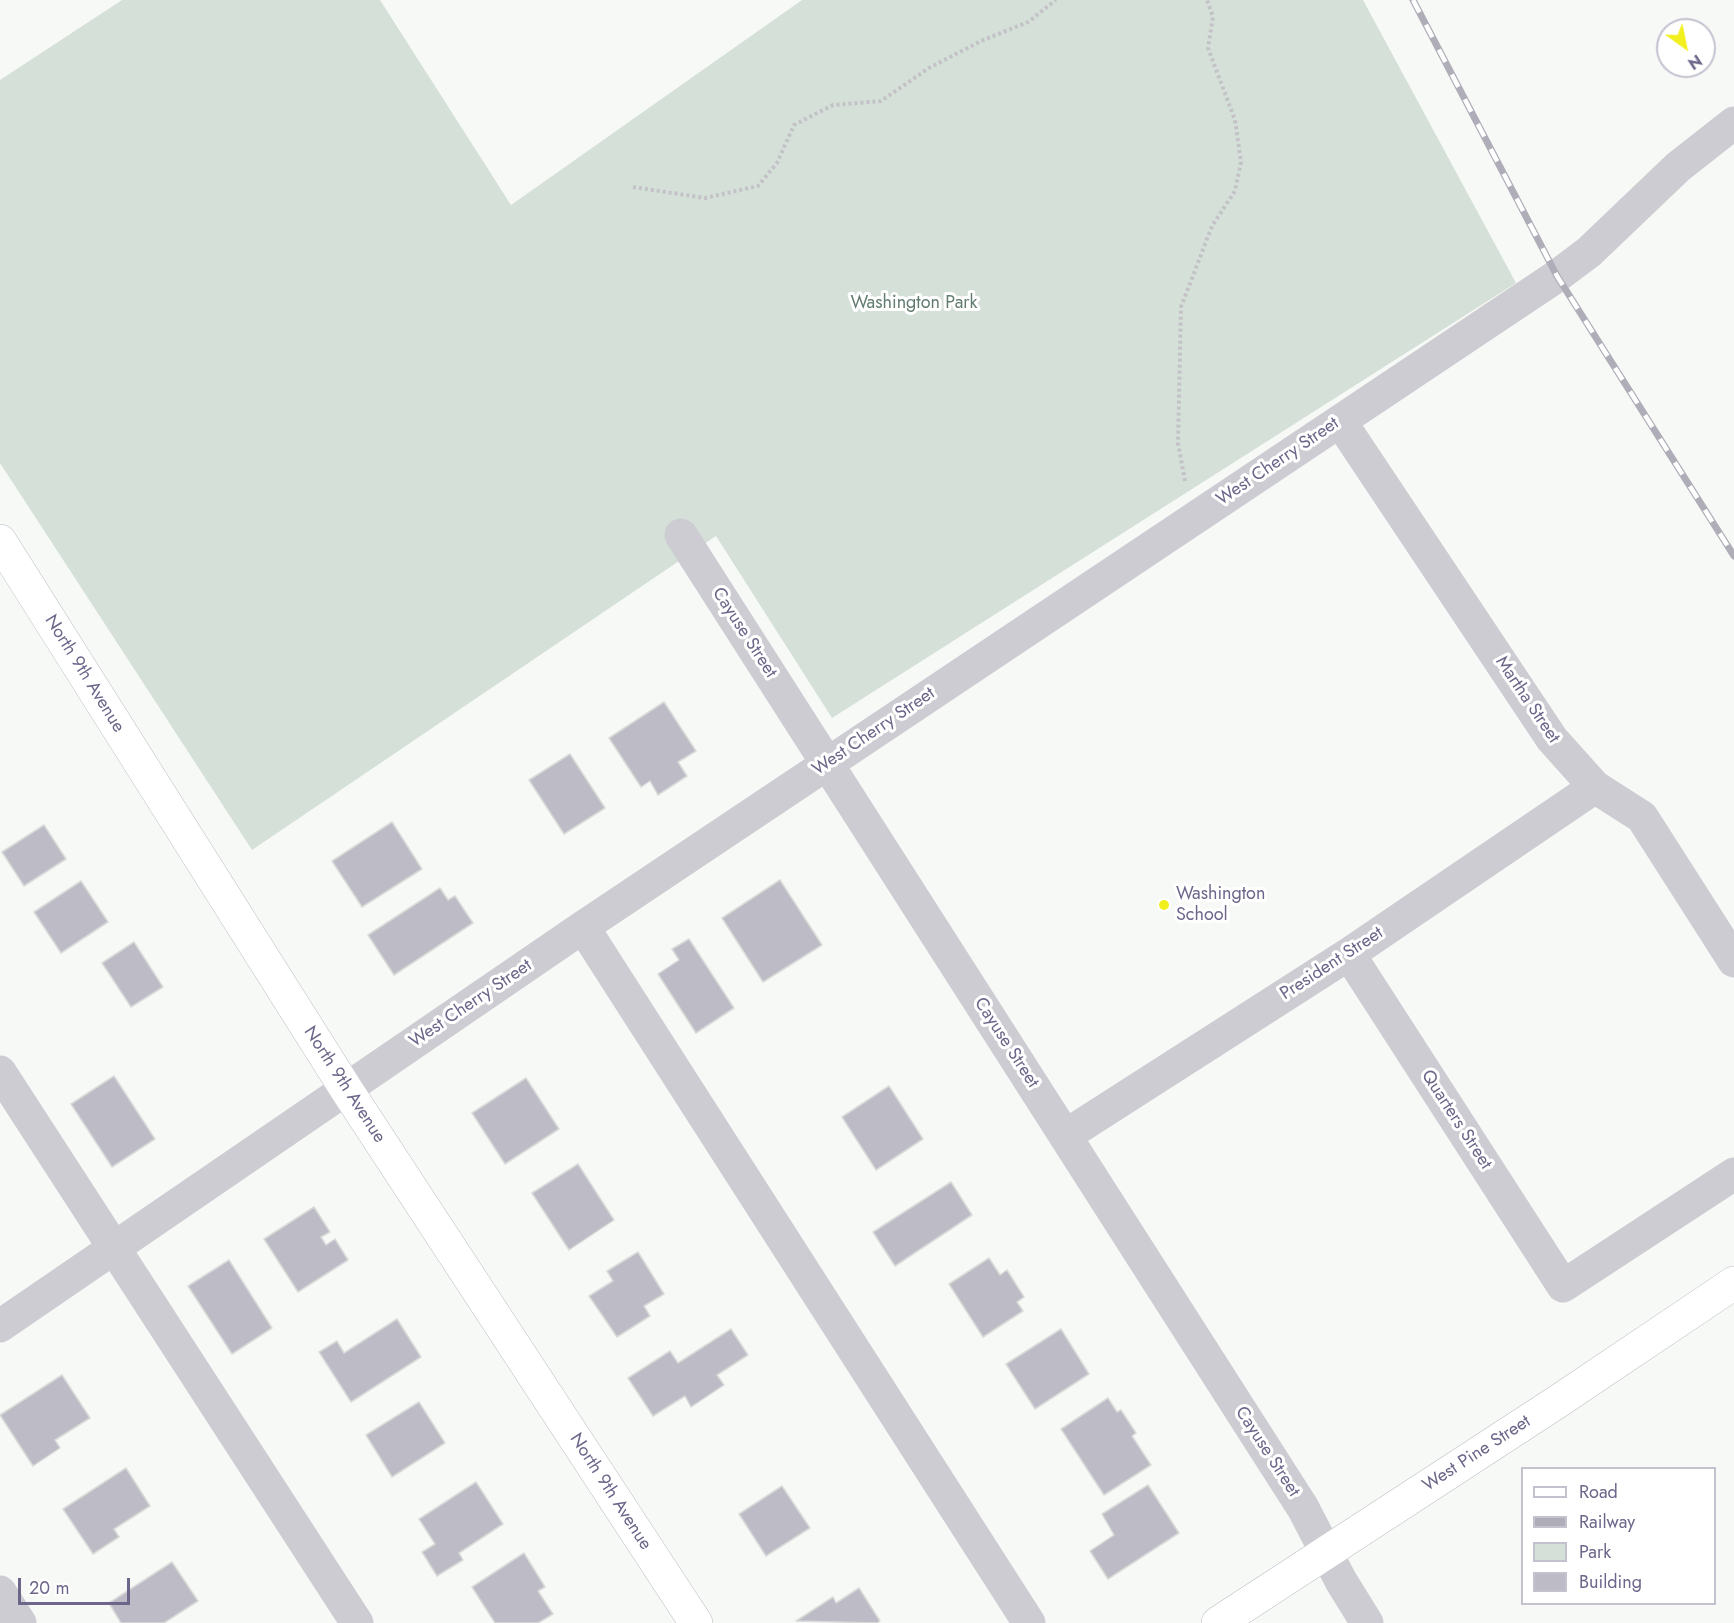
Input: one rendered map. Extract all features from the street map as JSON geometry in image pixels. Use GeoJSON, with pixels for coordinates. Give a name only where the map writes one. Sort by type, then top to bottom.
{"type":"FeatureCollection","features":[{"type":"Feature","properties":{"kind":"main road","name":"North 9th Avenue"},"geometry":{"type":"LineString","coordinates":[[0,542],[346,1089],[696,1623]]}},
{"type":"Feature","properties":{"kind":"main road","name":"West Pine Street"},"geometry":{"type":"LineString","coordinates":[[1218,1623],[1734,1282]]}},
{"type":"Feature","properties":{"kind":"street","name":"West Cherry Street"},"geometry":{"type":"LineString","coordinates":[[0,1326],[583,927],[1581,258],[1678,167],[1731,130]]}},
{"type":"Feature","properties":{"kind":"street","name":"Martha Street"},"geometry":{"type":"LineString","coordinates":[[1340,421],[1552,740],[1595,787],[1642,817],[1734,961]]}},
{"type":"Feature","properties":{"kind":"street","name":"Cayuse Street"},"geometry":{"type":"LineString","coordinates":[[681,535],[1303,1508],[1326,1553]]}},
{"type":"Feature","properties":{"kind":"street","name":"President Street"},"geometry":{"type":"LineString","coordinates":[[1065,1136],[1349,954],[1595,787]]}},
{"type":"Feature","properties":{"kind":"street"},"geometry":{"type":"LineString","coordinates":[[583,927],[1029,1623]]}},
{"type":"Feature","properties":{"kind":"street","name":"Quarters Street"},"geometry":{"type":"LineString","coordinates":[[1349,954],[1563,1286],[1734,1174]]}},
{"type":"Feature","properties":{"kind":"street"},"geometry":{"type":"LineString","coordinates":[[0,1072],[112,1249],[357,1623]]}},
{"type":"Feature","properties":{"kind":"street"},"geometry":{"type":"LineString","coordinates":[[1326,1553],[1367,1623]]}},
{"type":"Feature","properties":{"kind":"street"},"geometry":{"type":"LineString","coordinates":[[0,1592],[20,1623]]}},
{"type":"Feature","properties":{"kind":"path"},"geometry":{"type":"LineString","coordinates":[[633,187],[705,198],[758,186],[777,163],[794,125],[833,105],[881,101],[929,68],[981,41],[1028,22],[1056,0]]}},
{"type":"Feature","properties":{"kind":"path"},"geometry":{"type":"LineString","coordinates":[[1191,520],[1178,443],[1181,307],[1212,226],[1235,191],[1241,162],[1235,120],[1208,48],[1213,16],[1207,0]]}},
{"type":"Feature","properties":{"kind":"green space","name":"Washington Park"},"geometry":{"type":"Polygon","coordinates":[[[122,0],[380,0],[511,205],[802,0],[1363,0],[1516,283],[832,718],[716,536],[252,850],[0,463],[0,80],[122,0]]]}},
{"type":"Feature","properties":{"kind":"building"},"geometry":{"type":"Polygon","coordinates":[[[664,702],[696,751],[678,762],[687,776],[658,795],[650,781],[641,787],[609,738],[664,702]]]}},
{"type":"Feature","properties":{"kind":"building"},"geometry":{"type":"Polygon","coordinates":[[[570,754],[605,808],[564,834],[529,780],[570,754]]]}},
{"type":"Feature","properties":{"kind":"building"},"geometry":{"type":"Polygon","coordinates":[[[392,822],[422,869],[362,907],[332,861],[392,822]]]}},
{"type":"Feature","properties":{"kind":"building"},"geometry":{"type":"Polygon","coordinates":[[[44,825],[66,859],[24,886],[2,852],[44,825]]]}},
{"type":"Feature","properties":{"kind":"building"},"geometry":{"type":"Polygon","coordinates":[[[780,880],[822,945],[763,982],[722,918],[780,880]]]}},
{"type":"Feature","properties":{"kind":"building"},"geometry":{"type":"Polygon","coordinates":[[[81,881],[108,922],[61,953],[34,912],[81,881]]]}},
{"type":"Feature","properties":{"kind":"building"},"geometry":{"type":"Polygon","coordinates":[[[440,888],[448,900],[455,896],[473,923],[394,975],[368,935],[440,888]]]}},
{"type":"Feature","properties":{"kind":"building"},"geometry":{"type":"Polygon","coordinates":[[[689,939],[734,1008],[696,1033],[658,974],[679,960],[672,949],[689,939]]]}},
{"type":"Feature","properties":{"kind":"building"},"geometry":{"type":"Polygon","coordinates":[[[134,942],[163,987],[131,1007],[102,963],[134,942]]]}},
{"type":"Feature","properties":{"kind":"building"},"geometry":{"type":"Polygon","coordinates":[[[114,1076],[155,1139],[112,1167],[71,1104],[114,1076]]]}},
{"type":"Feature","properties":{"kind":"building"},"geometry":{"type":"Polygon","coordinates":[[[526,1078],[559,1129],[505,1164],[472,1113],[526,1078]]]}},
{"type":"Feature","properties":{"kind":"building"},"geometry":{"type":"Polygon","coordinates":[[[889,1086],[923,1139],[876,1170],[842,1117],[889,1086]]]}},
{"type":"Feature","properties":{"kind":"building"},"geometry":{"type":"Polygon","coordinates":[[[578,1164],[614,1220],[569,1250],[532,1193],[578,1164]]]}},
{"type":"Feature","properties":{"kind":"building"},"geometry":{"type":"Polygon","coordinates":[[[951,1182],[972,1215],[895,1266],[873,1232],[951,1182]]]}},
{"type":"Feature","properties":{"kind":"building"},"geometry":{"type":"Polygon","coordinates":[[[314,1207],[330,1232],[321,1237],[326,1245],[335,1239],[348,1260],[298,1292],[264,1239],[314,1207]]]}},
{"type":"Feature","properties":{"kind":"building"},"geometry":{"type":"Polygon","coordinates":[[[638,1252],[664,1294],[644,1306],[650,1316],[617,1337],[589,1296],[613,1281],[607,1271],[638,1252]]]}},
{"type":"Feature","properties":{"kind":"building"},"geometry":{"type":"Polygon","coordinates":[[[989,1258],[1000,1275],[1007,1270],[1024,1297],[1017,1302],[1023,1311],[983,1337],[949,1284],[989,1258]]]}},
{"type":"Feature","properties":{"kind":"building"},"geometry":{"type":"Polygon","coordinates":[[[229,1260],[272,1328],[232,1354],[188,1286],[229,1260]]]}},
{"type":"Feature","properties":{"kind":"building"},"geometry":{"type":"Polygon","coordinates":[[[397,1319],[421,1357],[351,1402],[319,1352],[337,1341],[344,1353],[397,1319]]]}},
{"type":"Feature","properties":{"kind":"building"},"geometry":{"type":"Polygon","coordinates":[[[731,1329],[748,1355],[717,1375],[724,1385],[691,1407],[685,1396],[653,1416],[628,1378],[670,1351],[678,1363],[731,1329]]]}},
{"type":"Feature","properties":{"kind":"building"},"geometry":{"type":"Polygon","coordinates":[[[1061,1329],[1089,1374],[1035,1409],[1006,1364],[1061,1329]]]}},
{"type":"Feature","properties":{"kind":"building"},"geometry":{"type":"Polygon","coordinates":[[[62,1375],[90,1418],[55,1440],[60,1448],[33,1466],[0,1415],[62,1375]]]}},
{"type":"Feature","properties":{"kind":"building"},"geometry":{"type":"Polygon","coordinates":[[[1108,1398],[1117,1412],[1121,1410],[1136,1433],[1132,1436],[1151,1465],[1104,1495],[1061,1429],[1108,1398]]]}},
{"type":"Feature","properties":{"kind":"building"},"geometry":{"type":"Polygon","coordinates":[[[419,1402],[445,1443],[392,1477],[366,1435],[419,1402]]]}},
{"type":"Feature","properties":{"kind":"building"},"geometry":{"type":"Polygon","coordinates":[[[126,1468],[150,1506],[114,1529],[119,1537],[93,1554],[63,1509],[126,1468]]]}},
{"type":"Feature","properties":{"kind":"building"},"geometry":{"type":"Polygon","coordinates":[[[476,1482],[503,1524],[459,1553],[463,1560],[437,1576],[422,1552],[435,1544],[419,1519],[476,1482]]]}},
{"type":"Feature","properties":{"kind":"building"},"geometry":{"type":"Polygon","coordinates":[[[1148,1485],[1179,1533],[1108,1579],[1090,1551],[1114,1535],[1102,1514],[1148,1485]]]}},
{"type":"Feature","properties":{"kind":"building"},"geometry":{"type":"Polygon","coordinates":[[[782,1486],[810,1528],[766,1556],[739,1514],[782,1486]]]}},
{"type":"Feature","properties":{"kind":"building"},"geometry":{"type":"Polygon","coordinates":[[[524,1553],[545,1587],[538,1591],[553,1614],[538,1623],[495,1623],[472,1587],[524,1553]]]}},
{"type":"Feature","properties":{"kind":"building"},"geometry":{"type":"Polygon","coordinates":[[[172,1562],[198,1601],[164,1623],[121,1623],[109,1603],[172,1562]]]}},
{"type":"Feature","properties":{"kind":"building"},"geometry":{"type":"Polygon","coordinates":[[[859,1588],[880,1621],[877,1623],[796,1621],[833,1597],[836,1603],[859,1588]]]}},
{"type":"Feature","properties":{"kind":"railway"},"geometry":{"type":"LineString","coordinates":[[1413,0],[1557,276],[1734,556]]}},
{"type":"Feature","properties":{"kind":"place","name":"Washington School"},"geometry":{"type":"Point","coordinates":[1164,905]}}]}
